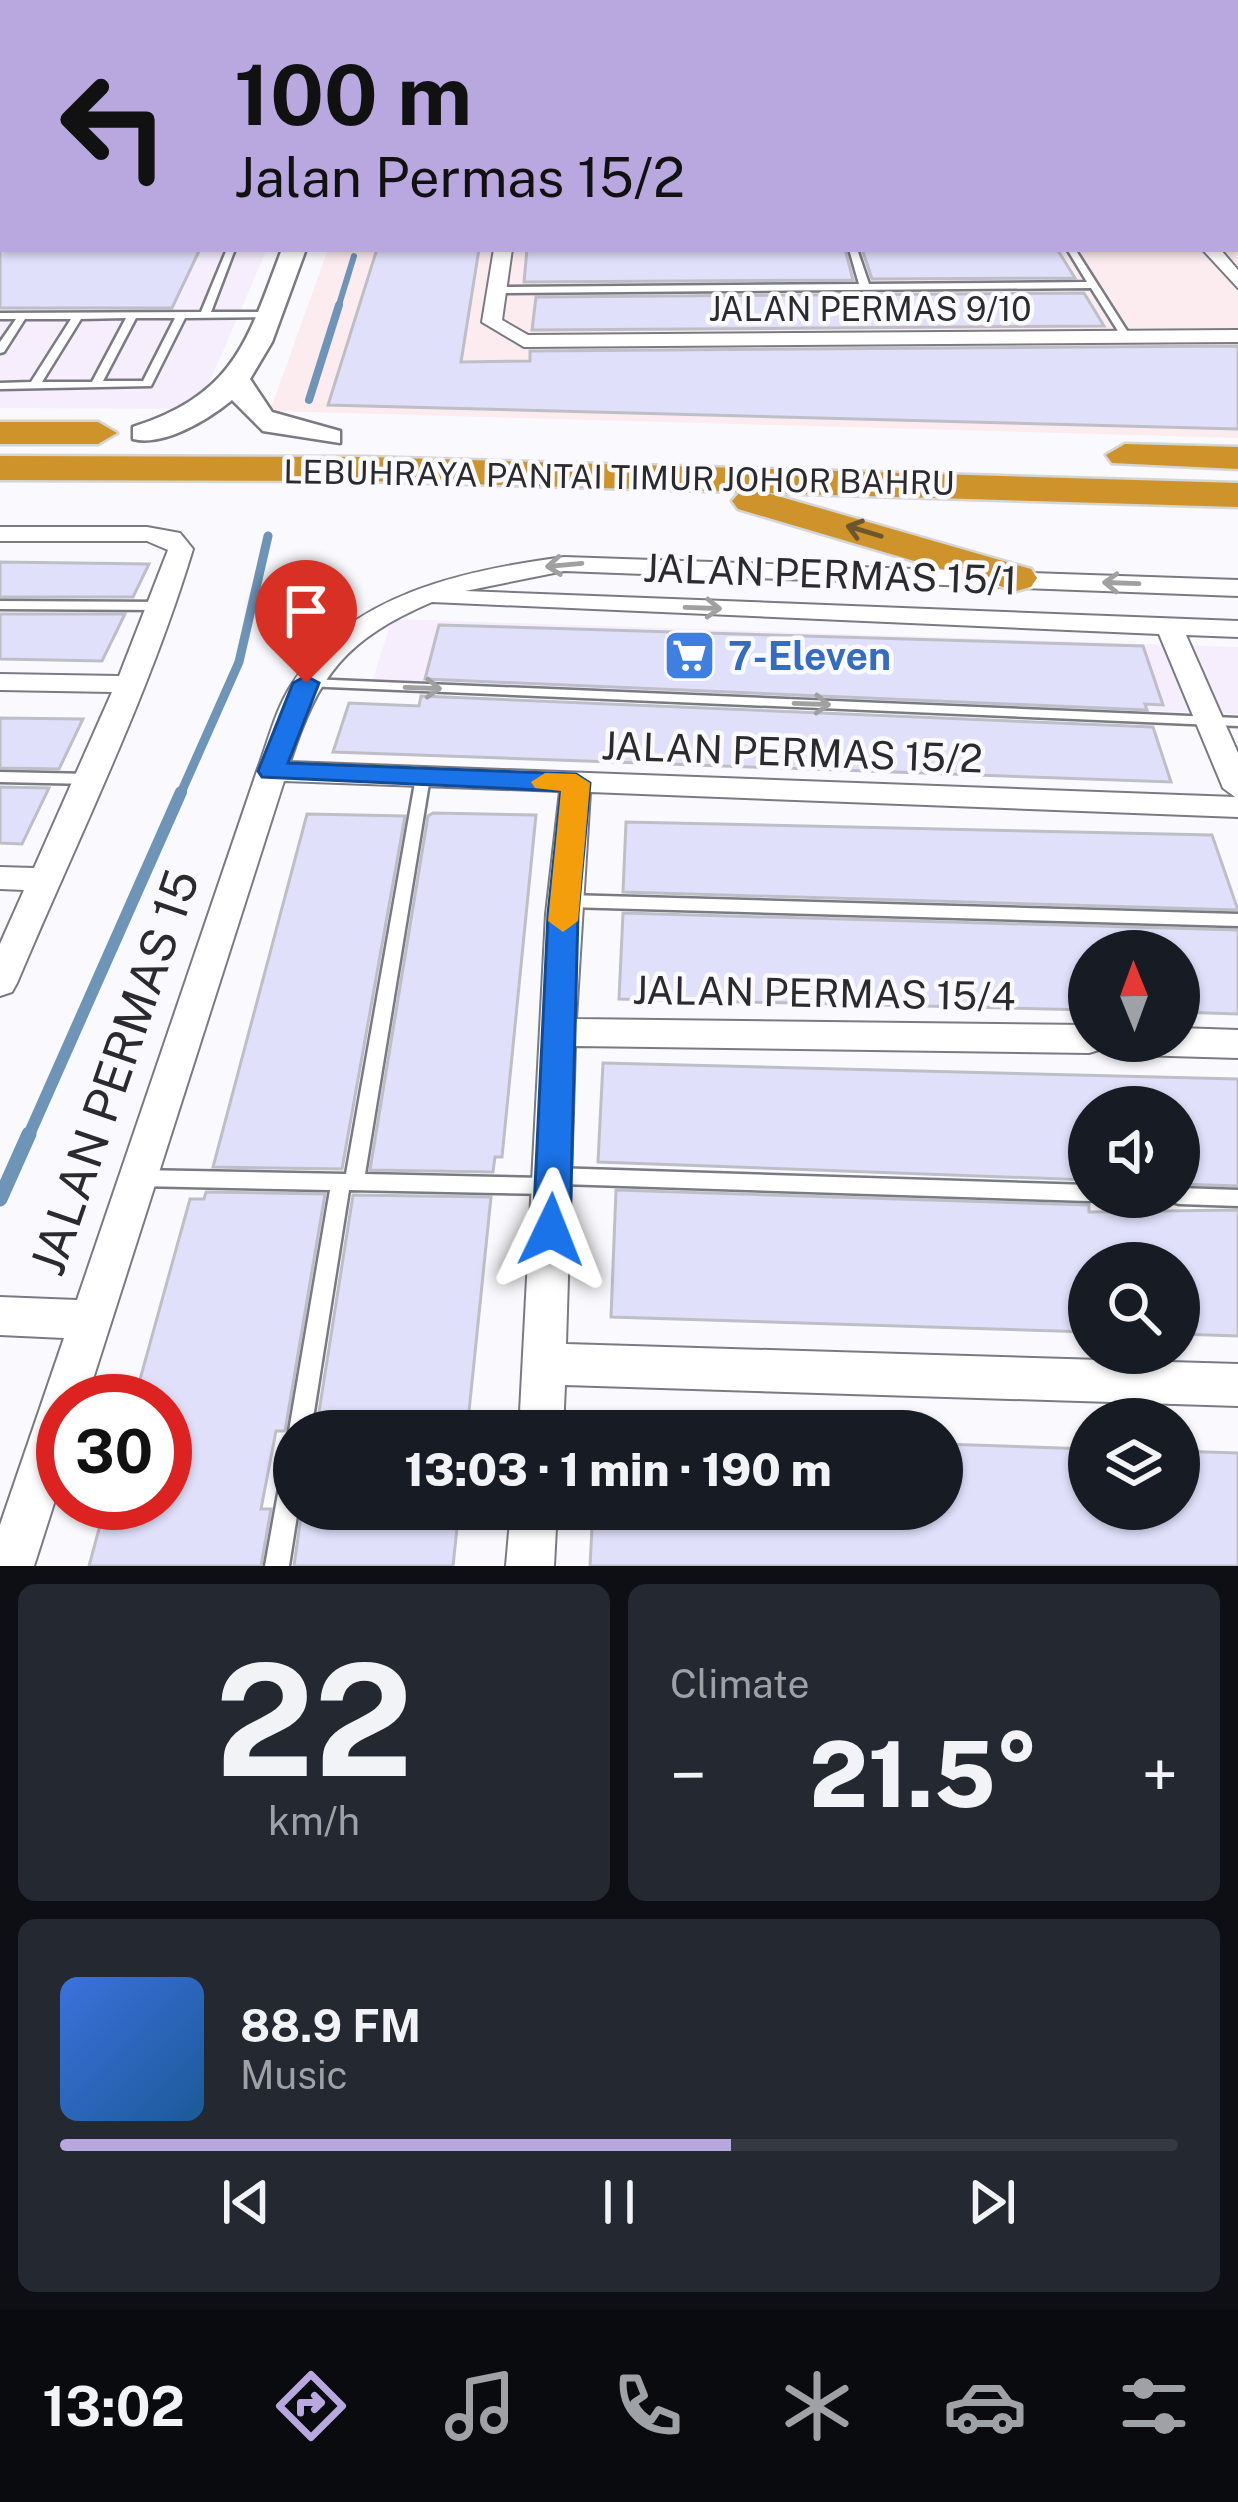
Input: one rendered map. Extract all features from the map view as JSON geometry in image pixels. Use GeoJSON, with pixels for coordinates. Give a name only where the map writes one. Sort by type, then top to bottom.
{"type":"FeatureCollection","features":[{"type":"Feature","properties":{"kind":"highway"},"geometry":{"type":"LineString","coordinates":[[0,433],[141,451]]}},
{"type":"Feature","properties":{"kind":"highway"},"geometry":{"type":"LineString","coordinates":[[0,472],[141,451],[330,437],[1238,458]]}},
{"type":"Feature","properties":{"kind":"highway","name":"LEBUHRAYA PANTAI TIMUR JOHOR BAHRU"},"geometry":{"type":"LineString","coordinates":[[0,451],[1238,471]]}},
{"type":"Feature","properties":{"kind":"highway","name":"LEBUHRAYA PANTAI TIMUR JOHOR BAHRU"},"geometry":{"type":"LineString","coordinates":[[141,451],[366,469],[1238,495]]}},
{"type":"Feature","properties":{"kind":"highway"},"geometry":{"type":"LineString","coordinates":[[0,489],[309,486],[731,499],[796,511],[1016,578]]}},
{"type":"Feature","properties":{"kind":"street"},"geometry":{"type":"LineString","coordinates":[[141,451],[239,383],[293,252]]}},
{"type":"Feature","properties":{"kind":"street"},"geometry":{"type":"LineString","coordinates":[[497,290],[503,252]]}},
{"type":"Feature","properties":{"kind":"street"},"geometry":{"type":"LineString","coordinates":[[1213,252],[1238,281]]}},
{"type":"Feature","properties":{"kind":"street","name":"JALAN PERMAS 9/10"},"geometry":{"type":"LineString","coordinates":[[497,290],[492,322],[503,333],[524,341],[1238,336]]}},
{"type":"Feature","properties":{"kind":"street"},"geometry":{"type":"LineString","coordinates":[[239,383],[245,406],[260,420],[330,437]]}},
{"type":"Feature","properties":{"kind":"street"},"geometry":{"type":"LineString","coordinates":[[0,534],[171,538],[182,550],[164,607],[0,983]]}},
{"type":"Feature","properties":{"kind":"street"},"geometry":{"type":"LineString","coordinates":[[306,683],[337,650],[418,597],[516,570],[614,562],[1238,588]]}},
{"type":"Feature","properties":{"kind":"street","name":"JALAN PERMAS 15/1"},"geometry":{"type":"LineString","coordinates":[[418,597],[1238,629]]}},
{"type":"Feature","properties":{"kind":"street"},"geometry":{"type":"LineString","coordinates":[[1169,626],[1224,721],[1238,788]]}},
{"type":"Feature","properties":{"kind":"street"},"geometry":{"type":"LineString","coordinates":[[0,682],[130,683]]}},
{"type":"Feature","properties":{"kind":"street","name":"JALAN PERMAS 15"},"geometry":{"type":"LineString","coordinates":[[10,1566],[87,1320],[306,683]]}},
{"type":"Feature","properties":{"kind":"street","name":"JALAN PERMAS 15/2"},"geometry":{"type":"LineString","coordinates":[[272,771],[1238,807]]}},
{"type":"Feature","properties":{"kind":"street"},"geometry":{"type":"LineString","coordinates":[[543,1410],[564,901],[576,783]]}},
{"type":"Feature","properties":{"kind":"street"},"geometry":{"type":"LineString","coordinates":[[0,878],[47,880]]}},
{"type":"Feature","properties":{"kind":"street","name":"JALAN PERMAS 15/4"},"geometry":{"type":"LineString","coordinates":[[559,1032],[1068,1040]]}},
{"type":"Feature","properties":{"kind":"street"},"geometry":{"type":"LineString","coordinates":[[1200,1043],[1238,1044]]}},
{"type":"Feature","properties":{"kind":"street"},"geometry":{"type":"LineString","coordinates":[[0,1316],[87,1320]]}},
{"type":"Feature","properties":{"kind":"street"},"geometry":{"type":"LineString","coordinates":[[547,1364],[1238,1385]]}},
{"type":"Feature","properties":{"kind":"street"},"geometry":{"type":"LineString","coordinates":[[530,1566],[533,1530]]}},
{"type":"Feature","properties":{"kind":"lane"},"geometry":{"type":"LineString","coordinates":[[205,315],[230,252]]}},
{"type":"Feature","properties":{"kind":"lane"},"geometry":{"type":"LineString","coordinates":[[854,252],[865,286]]}},
{"type":"Feature","properties":{"kind":"lane"},"geometry":{"type":"LineString","coordinates":[[1073,252],[1126,337]]}},
{"type":"Feature","properties":{"kind":"lane"},"geometry":{"type":"LineString","coordinates":[[497,290],[1094,285]]}},
{"type":"Feature","properties":{"kind":"lane"},"geometry":{"type":"LineString","coordinates":[[0,386],[147,384],[182,314]]}},
{"type":"Feature","properties":{"kind":"lane"},"geometry":{"type":"LineString","coordinates":[[35,385],[78,315]]}},
{"type":"Feature","properties":{"kind":"lane"},"geometry":{"type":"LineString","coordinates":[[96,385],[133,315]]}},
{"type":"Feature","properties":{"kind":"lane"},"geometry":{"type":"LineString","coordinates":[[0,316],[268,315]]}},
{"type":"Feature","properties":{"kind":"lane"},"geometry":{"type":"LineString","coordinates":[[0,350],[23,316]]}},
{"type":"Feature","properties":{"kind":"lane"},"geometry":{"type":"LineString","coordinates":[[0,605],[164,607]]}},
{"type":"Feature","properties":{"kind":"lane"},"geometry":{"type":"LineString","coordinates":[[306,683],[1224,721]]}},
{"type":"Feature","properties":{"kind":"lane"},"geometry":{"type":"LineString","coordinates":[[0,777],[90,778]]}},
{"type":"Feature","properties":{"kind":"lane"},"geometry":{"type":"LineString","coordinates":[[304,1410],[423,777]]}},
{"type":"Feature","properties":{"kind":"lane"},"geometry":{"type":"LineString","coordinates":[[564,901],[1238,920]]}},
{"type":"Feature","properties":{"kind":"lane"},"geometry":{"type":"LineString","coordinates":[[135,1178],[1068,1193]]}},
{"type":"Feature","properties":{"kind":"lane"},"geometry":{"type":"LineString","coordinates":[[1200,1197],[1238,1198]]}},
{"type":"Feature","properties":{"kind":"lane"},"geometry":{"type":"LineString","coordinates":[[277,1566],[283,1530]]}},
{"type":"Feature","properties":{"kind":"shaded area"},"geometry":{"type":"Polygon","coordinates":[[[0,252],[266,252],[198,409],[0,408],[0,252]]]}},
{"type":"Feature","properties":{"kind":"shaded area"},"geometry":{"type":"Polygon","coordinates":[[[327,252],[1238,252],[1238,438],[270,411],[327,252]]]}},
{"type":"Feature","properties":{"kind":"shaded area"},"geometry":{"type":"Polygon","coordinates":[[[392,619],[1238,647],[1238,714],[372,682],[392,619]]]}},
{"type":"Feature","properties":{"kind":"building"},"geometry":{"type":"Polygon","coordinates":[[[0,252],[199,252],[172,308],[0,308],[0,252]]]}},
{"type":"Feature","properties":{"kind":"building"},"geometry":{"type":"Polygon","coordinates":[[[376,252],[479,252],[461,362],[530,361],[530,351],[1238,346],[1238,429],[328,405],[376,252]]]}},
{"type":"Feature","properties":{"kind":"building"},"geometry":{"type":"Polygon","coordinates":[[[527,252],[846,252],[853,280],[524,282],[527,252]]]}},
{"type":"Feature","properties":{"kind":"building"},"geometry":{"type":"Polygon","coordinates":[[[863,252],[1059,252],[1075,278],[872,279],[863,252]]]}},
{"type":"Feature","properties":{"kind":"building"},"geometry":{"type":"Polygon","coordinates":[[[1084,293],[1104,326],[532,330],[536,297],[1084,293]]]}},
{"type":"Feature","properties":{"kind":"building"},"geometry":{"type":"Polygon","coordinates":[[[0,562],[149,564],[133,597],[0,597],[0,562]]]}},
{"type":"Feature","properties":{"kind":"building"},"geometry":{"type":"Polygon","coordinates":[[[0,614],[125,614],[102,661],[0,659],[0,614]]]}},
{"type":"Feature","properties":{"kind":"building"},"geometry":{"type":"Polygon","coordinates":[[[439,625],[1143,646],[1163,705],[1145,704],[1147,710],[425,679],[439,625]]]}},
{"type":"Feature","properties":{"kind":"building"},"geometry":{"type":"Polygon","coordinates":[[[421,696],[1153,727],[1171,782],[333,752],[349,703],[419,706],[421,696]]]}},
{"type":"Feature","properties":{"kind":"building"},"geometry":{"type":"Polygon","coordinates":[[[0,718],[83,719],[59,769],[0,768],[0,718]]]}},
{"type":"Feature","properties":{"kind":"building"},"geometry":{"type":"Polygon","coordinates":[[[0,787],[49,788],[22,844],[0,843],[0,787]]]}},
{"type":"Feature","properties":{"kind":"building"},"geometry":{"type":"Polygon","coordinates":[[[307,814],[405,816],[342,1169],[213,1167],[307,814]]]}},
{"type":"Feature","properties":{"kind":"building"},"geometry":{"type":"Polygon","coordinates":[[[536,815],[502,1157],[495,1157],[493,1172],[370,1170],[428,816],[536,815]]]}},
{"type":"Feature","properties":{"kind":"building"},"geometry":{"type":"Polygon","coordinates":[[[626,822],[1212,835],[1238,910],[623,892],[626,822]]]}},
{"type":"Feature","properties":{"kind":"building"},"geometry":{"type":"Polygon","coordinates":[[[623,913],[1238,930],[1238,1014],[1200,1013],[1200,930],[1068,930],[1068,1010],[619,999],[623,913]]]}},
{"type":"Feature","properties":{"kind":"building"},"geometry":{"type":"Polygon","coordinates":[[[603,1063],[1238,1079],[1238,1186],[1200,1185],[1200,1086],[1068,1086],[1068,1179],[598,1162],[603,1063]]]}},
{"type":"Feature","properties":{"kind":"building"},"geometry":{"type":"Polygon","coordinates":[[[616,1190],[1068,1204],[1068,1218],[1200,1218],[1200,1211],[1238,1210],[1238,1336],[1200,1335],[1200,1242],[1068,1242],[1068,1331],[611,1317],[616,1190]]]}},
{"type":"Feature","properties":{"kind":"building"},"geometry":{"type":"Polygon","coordinates":[[[206,1192],[325,1194],[289,1410],[273,1410],[273,1447],[261,1509],[271,1509],[261,1566],[89,1566],[99,1530],[192,1530],[192,1374],[141,1374],[190,1199],[204,1199],[206,1192]]]}},
{"type":"Feature","properties":{"kind":"building"},"geometry":{"type":"Polygon","coordinates":[[[353,1195],[491,1197],[469,1410],[319,1410],[353,1195]]]}},
{"type":"Feature","properties":{"kind":"building"},"geometry":{"type":"Polygon","coordinates":[[[963,1445],[1068,1448],[1068,1530],[1200,1530],[1200,1452],[1238,1453],[1238,1566],[590,1566],[592,1530],[963,1530],[963,1445]]]}},
{"type":"Feature","properties":{"kind":"building"},"geometry":{"type":"Polygon","coordinates":[[[299,1530],[457,1530],[453,1566],[294,1566],[299,1530]]]}},
{"type":"Feature","properties":{"kind":"waterway"},"geometry":{"type":"LineString","coordinates":[[338,308],[354,256]]}},
{"type":"Feature","properties":{"kind":"waterway"},"geometry":{"type":"LineString","coordinates":[[309,400],[339,305]]}},
{"type":"Feature","properties":{"kind":"waterway"},"geometry":{"type":"LineString","coordinates":[[180,795],[239,662],[268,536]]}},
{"type":"Feature","properties":{"kind":"waterway"},"geometry":{"type":"LineString","coordinates":[[28,1137],[181,792]]}},
{"type":"Feature","properties":{"kind":"waterway"},"geometry":{"type":"LineString","coordinates":[[0,1199],[29,1134]]}},
{"type":"Feature","properties":{"kind":"slow traffic"},"geometry":{"type":"LineString","coordinates":[[545,782],[576,783],[563,921]]}},
{"type":"Feature","properties":{"kind":"place","name":"7-Eleven"},"geometry":{"type":"Point","coordinates":[689,656]}},
{"type":"Feature","properties":{"kind":"route"},"geometry":{"type":"LineString","coordinates":[[306,683],[272,771],[576,783],[563,914],[551,1230]]}}]}
